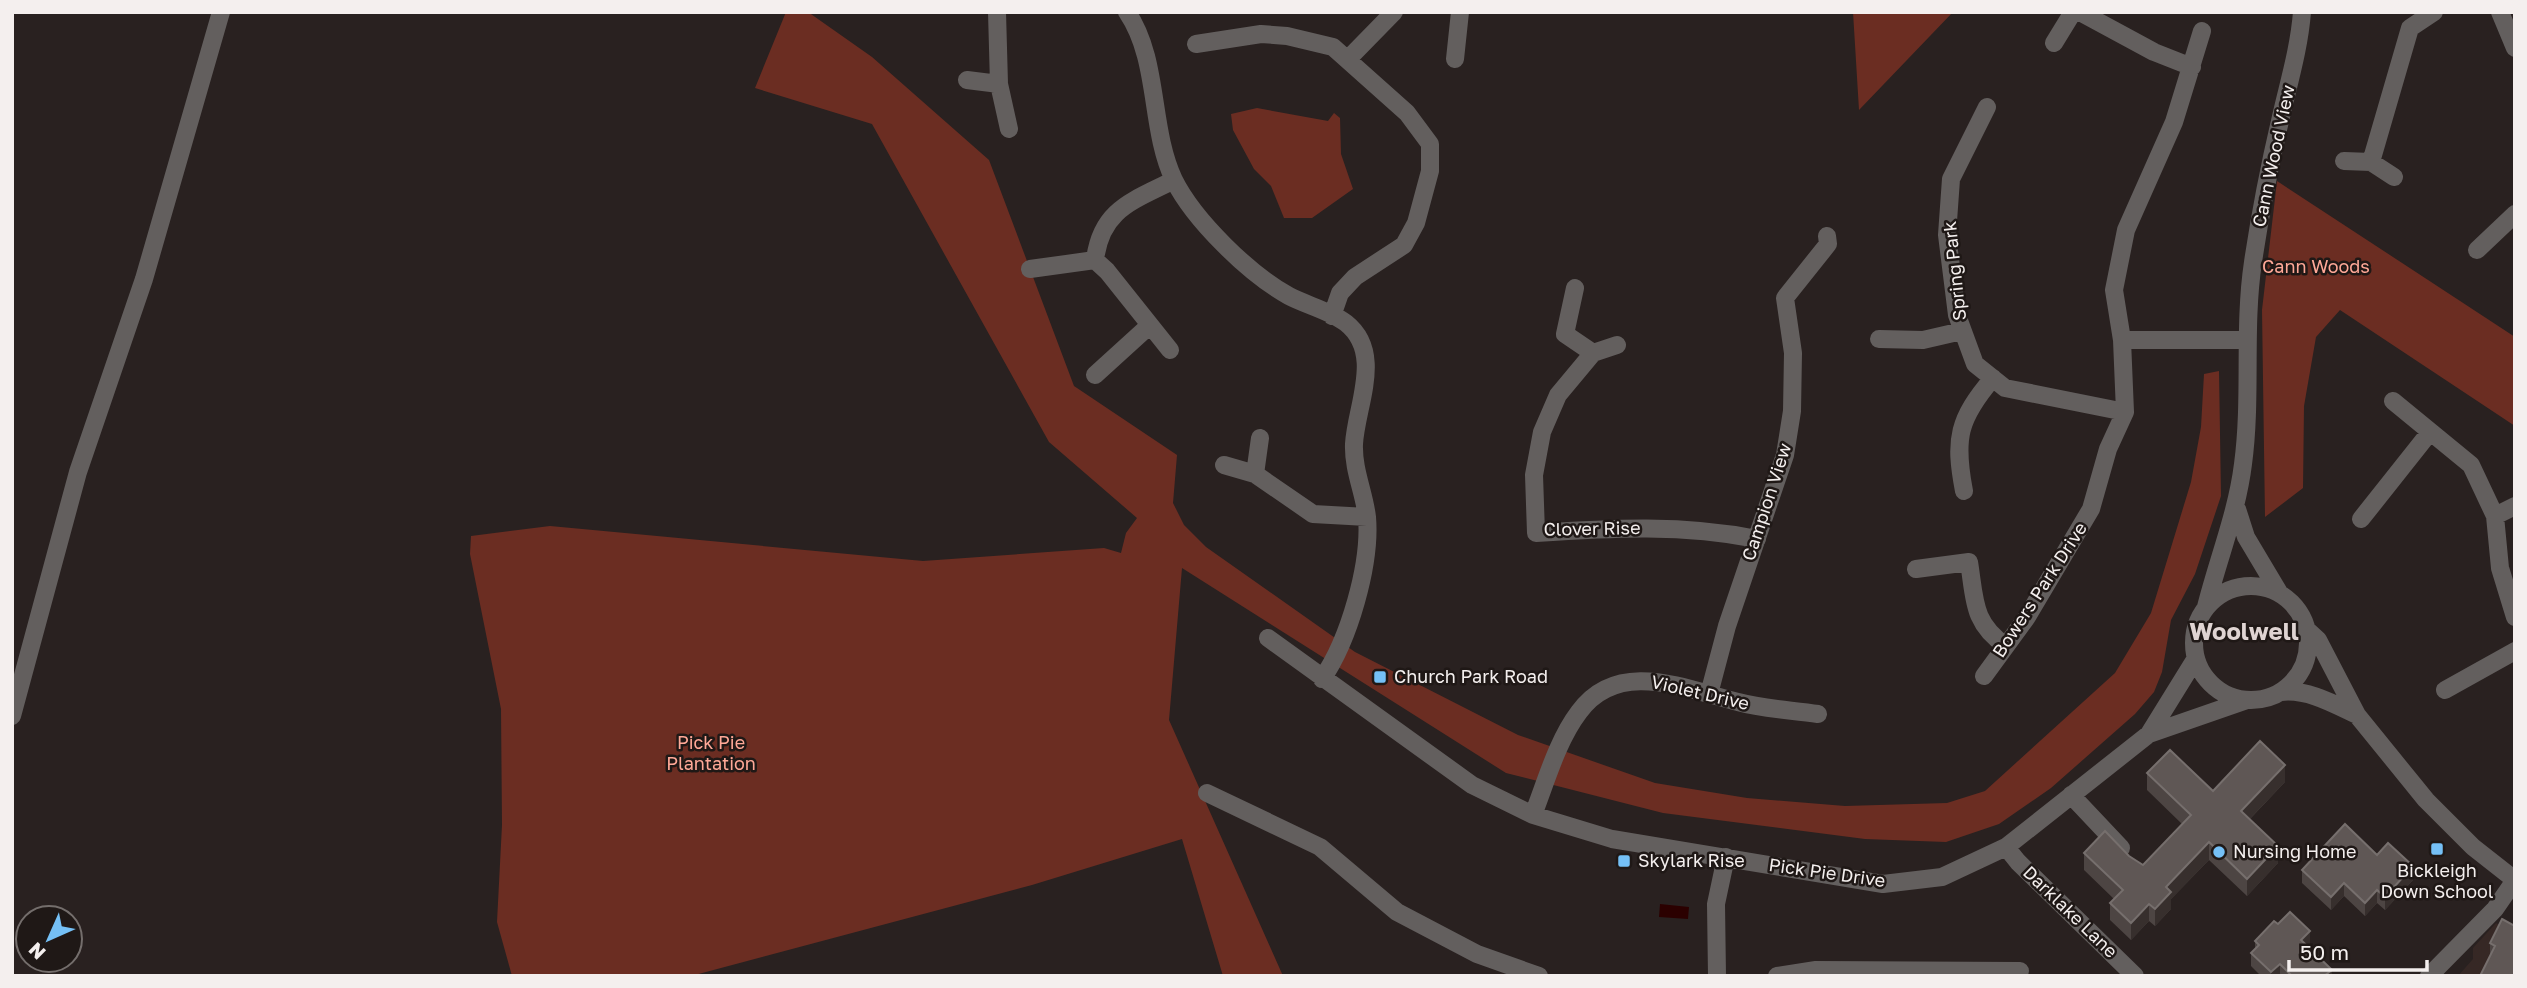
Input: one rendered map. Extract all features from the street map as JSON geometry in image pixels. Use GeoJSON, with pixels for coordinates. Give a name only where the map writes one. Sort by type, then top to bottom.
{"type":"FeatureCollection","features":[{"type":"Feature","properties":{"kind":"street"},"geometry":{"type":"LineString","coordinates":[[12,716],[78,472],[144,279],[221,12]]}},
{"type":"Feature","properties":{"kind":"street"},"geometry":{"type":"LineString","coordinates":[[997,12],[999,84],[1009,129]]}},
{"type":"Feature","properties":{"kind":"street"},"geometry":{"type":"LineString","coordinates":[[1127,12],[1140,32],[1158,123],[1174,180],[1207,228],[1266,282],[1347,324],[1366,353],[1363,396],[1354,443],[1355,470],[1367,517],[1363,567],[1348,626],[1337,656],[1322,679]]}},
{"type":"Feature","properties":{"kind":"street"},"geometry":{"type":"LineString","coordinates":[[1349,58],[1364,38],[1394,12]]}},
{"type":"Feature","properties":{"kind":"street"},"geometry":{"type":"LineString","coordinates":[[1455,59],[1460,12]]}},
{"type":"Feature","properties":{"kind":"street"},"geometry":{"type":"LineString","coordinates":[[2054,43],[2073,12]]}},
{"type":"Feature","properties":{"kind":"street"},"geometry":{"type":"LineString","coordinates":[[2080,12],[2154,52],[2192,67]]}},
{"type":"Feature","properties":{"kind":"street","name":"Cann Wood View"},"geometry":{"type":"LineString","coordinates":[[2206,607],[2220,550],[2236,509],[2244,448],[2245,340],[2261,209],[2299,43],[2302,12]]}},
{"type":"Feature","properties":{"kind":"street"},"geometry":{"type":"LineString","coordinates":[[2371,162],[2410,28],[2434,12]]}},
{"type":"Feature","properties":{"kind":"street"},"geometry":{"type":"LineString","coordinates":[[2500,12],[2515,48]]}},
{"type":"Feature","properties":{"kind":"street","name":"Bowers Park Drive"},"geometry":{"type":"LineString","coordinates":[[1984,676],[2006,646],[2091,509],[2108,449],[2125,412],[2122,340],[2114,290],[2126,230],[2174,122],[2202,31]]}},
{"type":"Feature","properties":{"kind":"street"},"geometry":{"type":"LineString","coordinates":[[1196,44],[1261,34],[1287,36],[1334,47],[1407,113],[1430,144],[1430,171],[1416,223],[1404,245],[1354,277],[1340,293],[1332,316]]}},
{"type":"Feature","properties":{"kind":"street"},"geometry":{"type":"LineString","coordinates":[[967,80],[999,84]]}},
{"type":"Feature","properties":{"kind":"street","name":"Spring Park"},"geometry":{"type":"LineString","coordinates":[[1987,107],[1951,180],[1947,235],[1957,315],[1975,364],[2005,388],[2125,412]]}},
{"type":"Feature","properties":{"kind":"street"},"geometry":{"type":"LineString","coordinates":[[2344,161],[2371,162],[2394,177]]}},
{"type":"Feature","properties":{"kind":"street"},"geometry":{"type":"LineString","coordinates":[[1170,350],[1095,260],[1098,236],[1108,222],[1126,205],[1174,180]]}},
{"type":"Feature","properties":{"kind":"street"},"geometry":{"type":"LineString","coordinates":[[2477,250],[2512,224]]}},
{"type":"Feature","properties":{"kind":"street","name":"Campion View"},"geometry":{"type":"LineString","coordinates":[[1709,694],[1727,626],[1785,455],[1792,411],[1793,353],[1786,298],[1828,244],[1827,236]]}},
{"type":"Feature","properties":{"kind":"street"},"geometry":{"type":"LineString","coordinates":[[1030,270],[1095,260]]}},
{"type":"Feature","properties":{"kind":"street"},"geometry":{"type":"LineString","coordinates":[[1575,288],[1565,334],[1593,353],[1618,345]]}},
{"type":"Feature","properties":{"kind":"street"},"geometry":{"type":"LineString","coordinates":[[1095,375],[1150,325]]}},
{"type":"Feature","properties":{"kind":"street"},"geometry":{"type":"LineString","coordinates":[[1879,339],[1923,340],[1962,331]]}},
{"type":"Feature","properties":{"kind":"street"},"geometry":{"type":"LineString","coordinates":[[2122,340],[2245,340]]}},
{"type":"Feature","properties":{"kind":"street","name":"Clover Rise"},"geometry":{"type":"LineString","coordinates":[[1593,353],[1558,395],[1542,432],[1534,475],[1536,533],[1624,527],[1682,529],[1757,539]]}},
{"type":"Feature","properties":{"kind":"street"},"geometry":{"type":"LineString","coordinates":[[1964,491],[1957,438],[1965,415],[1993,378]]}},
{"type":"Feature","properties":{"kind":"street"},"geometry":{"type":"LineString","coordinates":[[1363,396],[1381,401]]}},
{"type":"Feature","properties":{"kind":"street"},"geometry":{"type":"LineString","coordinates":[[2393,401],[2471,465],[2495,516],[2500,568],[2515,617]]}},
{"type":"Feature","properties":{"kind":"street"},"geometry":{"type":"LineString","coordinates":[[2361,519],[2430,432]]}},
{"type":"Feature","properties":{"kind":"street"},"geometry":{"type":"LineString","coordinates":[[1255,474],[1260,438]]}},
{"type":"Feature","properties":{"kind":"street"},"geometry":{"type":"LineString","coordinates":[[1224,465],[1255,474],[1314,514],[1367,517]]}},
{"type":"Feature","properties":{"kind":"street"},"geometry":{"type":"LineString","coordinates":[[2495,516],[2515,506]]}},
{"type":"Feature","properties":{"kind":"street","name":"Cann Wood View"},"geometry":{"type":"LineString","coordinates":[[2236,509],[2246,537],[2280,594]]}},
{"type":"Feature","properties":{"kind":"street"},"geometry":{"type":"LineString","coordinates":[[1916,569],[1969,562],[1977,614],[1989,635],[2006,646]]}},
{"type":"Feature","properties":{"kind":"street"},"geometry":{"type":"LineString","coordinates":[[2281,692],[2298,675],[2307,653],[2306,629],[2297,609],[2280,594],[2265,587],[2233,589],[2206,607],[2197,623],[2193,640],[2196,658],[2203,674],[2215,687],[2230,696],[2247,700],[2265,699],[2294,690],[2357,715]]}},
{"type":"Feature","properties":{"kind":"street"},"geometry":{"type":"LineString","coordinates":[[2306,629],[2318,640],[2357,715],[2426,800],[2473,847],[2515,880],[2495,909],[2430,976]]}},
{"type":"Feature","properties":{"kind":"street","name":"Pick Pie Drive"},"geometry":{"type":"LineString","coordinates":[[1268,638],[1472,785],[1533,815],[1612,839],[1883,884],[1942,877],[2006,847],[2149,734],[2247,700]]}},
{"type":"Feature","properties":{"kind":"street"},"geometry":{"type":"LineString","coordinates":[[2445,690],[2515,652]]}},
{"type":"Feature","properties":{"kind":"street","name":"Pick Pie Drive"},"geometry":{"type":"LineString","coordinates":[[2149,734],[2196,658]]}},
{"type":"Feature","properties":{"kind":"street","name":"Violet Drive"},"geometry":{"type":"LineString","coordinates":[[1533,815],[1560,748],[1579,711],[1604,691],[1638,680],[1667,682],[1740,703],[1818,714]]}},
{"type":"Feature","properties":{"kind":"street"},"geometry":{"type":"LineString","coordinates":[[1207,793],[1320,846],[1397,912],[1477,954],[1539,976]]}},
{"type":"Feature","properties":{"kind":"street"},"geometry":{"type":"LineString","coordinates":[[2071,795],[2137,865]]}},
{"type":"Feature","properties":{"kind":"street","name":"Darklake Lane"},"geometry":{"type":"LineString","coordinates":[[2006,847],[2018,862],[2135,976]]}},
{"type":"Feature","properties":{"kind":"street"},"geometry":{"type":"LineString","coordinates":[[1717,976],[1716,904],[1726,857]]}},
{"type":"Feature","properties":{"kind":"street"},"geometry":{"type":"LineString","coordinates":[[1777,976],[1816,973],[2020,971]]}},
{"type":"Feature","properties":{"kind":"shaded area"},"geometry":{"type":"Polygon","coordinates":[[[1660,904],[1689,907],[1688,919],[1659,917],[1660,904]]]}},
{"type":"Feature","properties":{"kind":"shaded area"},"geometry":{"type":"Polygon","coordinates":[[[2496,923],[2515,932],[2515,976],[2458,976],[2473,959],[2473,948],[2496,923]]]}},
{"type":"Feature","properties":{"kind":"green space","name":"Pick Pie Plantation"},"geometry":{"type":"Polygon","coordinates":[[[786,12],[808,12],[872,57],[989,160],[1074,386],[1177,455],[1173,503],[1184,525],[1206,547],[1355,652],[1518,735],[1655,783],[1747,798],[1845,806],[1947,803],[1985,791],[2115,673],[2151,613],[2191,482],[2201,427],[2204,374],[2219,371],[2221,496],[2195,574],[2171,620],[2162,672],[2154,692],[2135,714],[2051,788],[1999,824],[1946,842],[1865,839],[1663,813],[1506,773],[1182,568],[1169,720],[1283,976],[1223,976],[1182,839],[1032,885],[691,976],[512,976],[497,922],[502,825],[501,709],[470,554],[471,536],[550,526],[923,561],[1104,548],[1121,553],[1126,533],[1137,518],[1049,442],[872,124],[755,88],[786,12]]]}},
{"type":"Feature","properties":{"kind":"green space"},"geometry":{"type":"Polygon","coordinates":[[[1853,12],[1953,12],[1859,110],[1853,12]]]}},
{"type":"Feature","properties":{"kind":"green space"},"geometry":{"type":"Polygon","coordinates":[[[1257,108],[1328,121],[1334,113],[1340,118],[1341,154],[1353,189],[1312,218],[1284,218],[1271,186],[1254,169],[1233,130],[1231,114],[1257,108]]]}},
{"type":"Feature","properties":{"kind":"green space","name":"Cann Woods"},"geometry":{"type":"Polygon","coordinates":[[[2277,181],[2515,337],[2515,426],[2340,310],[2316,337],[2304,406],[2303,488],[2265,517],[2262,310],[2277,181]]]}},
{"type":"Feature","properties":{"kind":"building","name":"Nursing Home"},"geometry":{"type":"Polygon","coordinates":[[[2260,741],[2285,765],[2241,811],[2278,846],[2247,879],[2209,842],[2166,887],[2171,892],[2155,909],[2149,904],[2131,923],[2110,903],[2123,890],[2084,853],[2105,831],[2129,856],[2143,865],[2191,815],[2147,773],[2170,750],[2213,791],[2260,741]]]}},
{"type":"Feature","properties":{"kind":"building"},"geometry":{"type":"Polygon","coordinates":[[[2345,824],[2377,855],[2388,843],[2413,866],[2385,897],[2377,890],[2365,903],[2344,883],[2331,897],[2302,870],[2345,824]]]}},
{"type":"Feature","properties":{"kind":"building"},"geometry":{"type":"Polygon","coordinates":[[[2290,912],[2310,931],[2301,940],[2332,970],[2324,976],[2292,976],[2280,964],[2271,972],[2251,953],[2259,945],[2255,941],[2274,921],[2278,924],[2290,912]]]}},
{"type":"Feature","properties":{"kind":"building"},"geometry":{"type":"Polygon","coordinates":[[[2502,919],[2515,926],[2515,976],[2480,976],[2495,946],[2490,943],[2502,919]]]}},
{"type":"Feature","properties":{"kind":"place","name":"Church Park Road"},"geometry":{"type":"Point","coordinates":[1380,677]}},
{"type":"Feature","properties":{"kind":"place","name":"Bickleigh Down School"},"geometry":{"type":"Point","coordinates":[2437,849]}},
{"type":"Feature","properties":{"kind":"place","name":"Nursing Home"},"geometry":{"type":"Point","coordinates":[2219,852]}},
{"type":"Feature","properties":{"kind":"place","name":"Skylark Rise"},"geometry":{"type":"Point","coordinates":[1624,861]}},
{"type":"Feature","properties":{"kind":"district","name":"Woolwell"},"geometry":{"type":"Point","coordinates":[2244,632]}}]}
